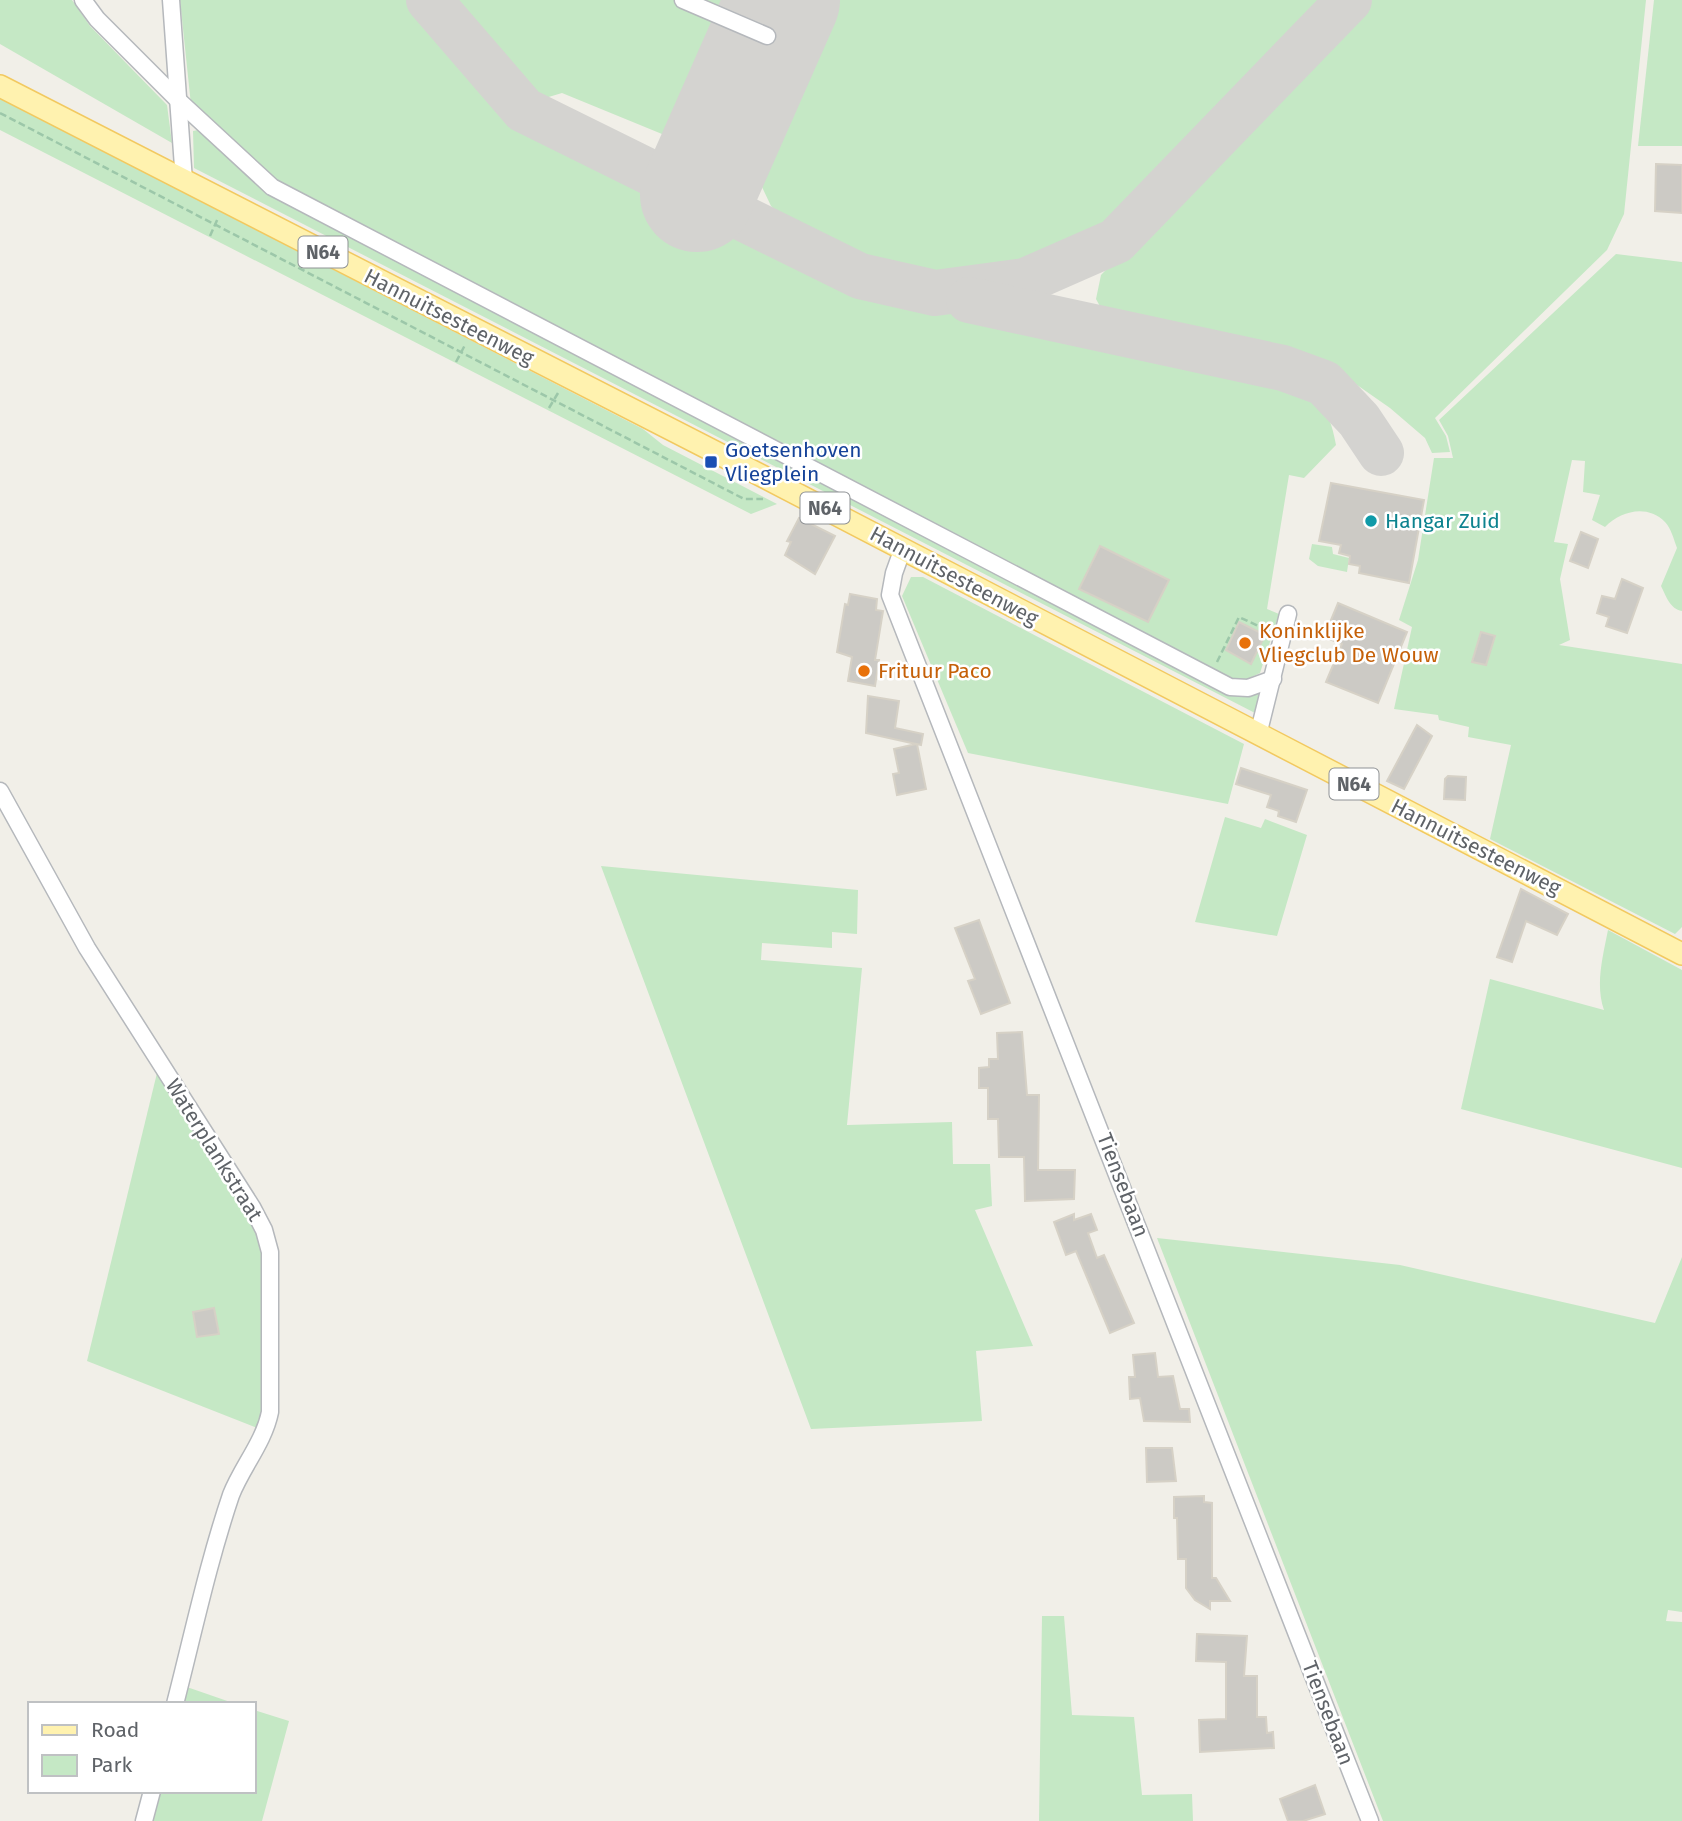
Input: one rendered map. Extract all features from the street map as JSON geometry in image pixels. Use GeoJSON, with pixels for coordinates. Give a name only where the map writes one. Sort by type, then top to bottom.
{"type":"FeatureCollection","features":[{"type":"Feature","properties":{"kind":"main road","name":"Hannuitsesteenweg"},"geometry":{"type":"LineString","coordinates":[[0,86],[903,548],[1682,954]]}},
{"type":"Feature","properties":{"kind":"street"},"geometry":{"type":"LineString","coordinates":[[83,0],[97,19],[180,102],[272,187],[1230,687],[1248,688],[1273,679]]}},
{"type":"Feature","properties":{"kind":"street"},"geometry":{"type":"LineString","coordinates":[[171,0],[184,181]]}},
{"type":"Feature","properties":{"kind":"street"},"geometry":{"type":"LineString","coordinates":[[683,0],[767,36]]}},
{"type":"Feature","properties":{"kind":"street","name":"Tiensebaan"},"geometry":{"type":"LineString","coordinates":[[903,548],[890,595],[1370,1821]]}},
{"type":"Feature","properties":{"kind":"street"},"geometry":{"type":"LineString","coordinates":[[1258,735],[1288,614]]}},
{"type":"Feature","properties":{"kind":"street","name":"Waterplankstraat"},"geometry":{"type":"LineString","coordinates":[[0,791],[87,948],[252,1207],[268,1241],[270,1412],[264,1431],[233,1491],[221,1525],[175,1702]]}},
{"type":"Feature","properties":{"kind":"street"},"geometry":{"type":"LineString","coordinates":[[144,1821],[151,1793]]}},
{"type":"Feature","properties":{"kind":"path","name":"Hannuitsesteenweg"},"geometry":{"type":"LineString","coordinates":[[0,113],[744,499],[764,499]]}},
{"type":"Feature","properties":{"kind":"path"},"geometry":{"type":"LineString","coordinates":[[1210,676],[1239,617],[1283,637]]}},
{"type":"Feature","properties":{"kind":"green space"},"geometry":{"type":"Polygon","coordinates":[[[0,0],[72,0],[90,26],[167,105],[172,143],[0,44],[0,0]]]}},
{"type":"Feature","properties":{"kind":"green space"},"geometry":{"type":"Polygon","coordinates":[[[180,0],[414,0],[510,110],[549,143],[862,284],[971,314],[1276,377],[1310,395],[1329,419],[1336,445],[1304,478],[1289,475],[1267,609],[1279,614],[1260,673],[1239,683],[1229,681],[273,183],[191,105],[180,0]]]}},
{"type":"Feature","properties":{"kind":"green space"},"geometry":{"type":"Polygon","coordinates":[[[441,0],[736,0],[683,116],[662,134],[562,93],[532,102],[441,0]]]}},
{"type":"Feature","properties":{"kind":"green space"},"geometry":{"type":"Polygon","coordinates":[[[824,0],[1335,0],[1118,225],[1059,253],[1018,265],[930,276],[872,265],[794,229],[771,206],[762,187],[760,149],[824,0]]]}},
{"type":"Feature","properties":{"kind":"green space"},"geometry":{"type":"Polygon","coordinates":[[[1365,0],[1646,0],[1624,214],[1607,250],[1435,418],[1446,436],[1450,452],[1432,453],[1425,438],[1390,408],[1347,378],[1308,363],[1119,325],[1108,321],[1096,299],[1101,275],[1365,0]]]}},
{"type":"Feature","properties":{"kind":"green space"},"geometry":{"type":"Polygon","coordinates":[[[1654,0],[1682,0],[1682,146],[1638,146],[1654,0]]]}},
{"type":"Feature","properties":{"kind":"green space"},"geometry":{"type":"Polygon","coordinates":[[[0,98],[643,429],[663,445],[777,504],[751,514],[0,130],[0,98]]]}},
{"type":"Feature","properties":{"kind":"green space"},"geometry":{"type":"Polygon","coordinates":[[[203,129],[249,174],[1251,693],[1261,694],[1255,713],[194,168],[193,131],[203,129]]]}},
{"type":"Feature","properties":{"kind":"green space"},"geometry":{"type":"Polygon","coordinates":[[[1616,254],[1682,262],[1682,611],[1671,605],[1661,586],[1677,548],[1667,525],[1658,516],[1642,511],[1619,517],[1605,527],[1592,520],[1600,495],[1583,492],[1585,461],[1572,460],[1554,542],[1568,544],[1560,579],[1570,640],[1559,645],[1682,664],[1682,927],[1675,934],[1490,839],[1511,745],[1468,737],[1469,727],[1439,720],[1438,715],[1394,709],[1412,627],[1399,620],[1418,560],[1434,458],[1453,458],[1448,436],[1439,420],[1616,254]]]}},
{"type":"Feature","properties":{"kind":"green space"},"geometry":{"type":"Polygon","coordinates":[[[1312,544],[1332,547],[1333,554],[1349,558],[1347,572],[1318,566],[1309,559],[1312,544]]]}},
{"type":"Feature","properties":{"kind":"green space"},"geometry":{"type":"Polygon","coordinates":[[[911,577],[923,577],[1244,744],[1228,804],[968,753],[902,596],[911,577]]]}},
{"type":"Feature","properties":{"kind":"green space"},"geometry":{"type":"Polygon","coordinates":[[[1225,817],[1261,828],[1265,819],[1307,835],[1277,936],[1195,922],[1225,817]]]}},
{"type":"Feature","properties":{"kind":"green space"},"geometry":{"type":"Polygon","coordinates":[[[601,866],[858,890],[857,934],[832,932],[832,948],[762,943],[761,960],[862,968],[847,1125],[952,1122],[953,1164],[990,1164],[992,1206],[975,1210],[1033,1346],[976,1351],[982,1421],[811,1429],[601,866]]]}},
{"type":"Feature","properties":{"kind":"green space"},"geometry":{"type":"Polygon","coordinates":[[[1608,930],[1682,970],[1682,1168],[1461,1109],[1490,979],[1604,1010],[1600,981],[1608,930]]]}},
{"type":"Feature","properties":{"kind":"green space"},"geometry":{"type":"Polygon","coordinates":[[[157,1073],[254,1224],[265,1252],[264,1417],[260,1429],[87,1361],[157,1073]]]}},
{"type":"Feature","properties":{"kind":"green space"},"geometry":{"type":"Polygon","coordinates":[[[1157,1238],[1400,1265],[1655,1323],[1682,1257],[1682,1612],[1668,1610],[1666,1621],[1682,1622],[1682,1821],[1383,1821],[1157,1238]]]}},
{"type":"Feature","properties":{"kind":"green space"},"geometry":{"type":"Polygon","coordinates":[[[1042,1616],[1064,1616],[1072,1715],[1134,1717],[1142,1795],[1192,1794],[1193,1821],[1039,1821],[1042,1616]]]}},
{"type":"Feature","properties":{"kind":"green space"},"geometry":{"type":"Polygon","coordinates":[[[184,1686],[230,1702],[180,1702],[184,1686]]]}},
{"type":"Feature","properties":{"kind":"green space"},"geometry":{"type":"Polygon","coordinates":[[[256,1711],[289,1721],[262,1821],[149,1821],[156,1793],[256,1793],[256,1711]]]}},
{"type":"Feature","properties":{"kind":"building"},"geometry":{"type":"Polygon","coordinates":[[[1656,164],[1682,165],[1682,213],[1655,211],[1656,164]]]}},
{"type":"Feature","properties":{"kind":"building","name":"Hangar Zuid"},"geometry":{"type":"Polygon","coordinates":[[[1331,483],[1424,500],[1409,583],[1359,573],[1360,566],[1349,564],[1350,556],[1339,553],[1341,545],[1319,541],[1331,483]]]}},
{"type":"Feature","properties":{"kind":"building"},"geometry":{"type":"Polygon","coordinates":[[[799,518],[835,536],[815,574],[785,555],[791,542],[787,541],[799,518]]]}},
{"type":"Feature","properties":{"kind":"building"},"geometry":{"type":"Polygon","coordinates":[[[1581,532],[1598,539],[1588,568],[1570,561],[1581,532]]]}},
{"type":"Feature","properties":{"kind":"building"},"geometry":{"type":"Polygon","coordinates":[[[1100,546],[1169,580],[1148,622],[1079,589],[1100,546]]]}},
{"type":"Feature","properties":{"kind":"building"},"geometry":{"type":"Polygon","coordinates":[[[1622,579],[1643,588],[1627,633],[1606,626],[1609,617],[1597,613],[1602,596],[1615,599],[1622,579]]]}},
{"type":"Feature","properties":{"kind":"building"},"geometry":{"type":"Polygon","coordinates":[[[850,594],[877,599],[876,610],[883,611],[875,660],[879,660],[875,686],[848,681],[852,657],[837,652],[845,604],[848,605],[850,594]]]}},
{"type":"Feature","properties":{"kind":"building"},"geometry":{"type":"Polygon","coordinates":[[[1338,603],[1407,632],[1378,703],[1326,682],[1342,644],[1324,637],[1338,603]]]}},
{"type":"Feature","properties":{"kind":"building","name":"Koninklijke Vliegclub De Wouw"},"geometry":{"type":"Polygon","coordinates":[[[1239,622],[1265,635],[1251,664],[1226,650],[1239,622]]]}},
{"type":"Feature","properties":{"kind":"building"},"geometry":{"type":"Polygon","coordinates":[[[1481,632],[1495,636],[1486,665],[1472,662],[1481,632]]]}},
{"type":"Feature","properties":{"kind":"building"},"geometry":{"type":"Polygon","coordinates":[[[868,696],[899,701],[895,728],[923,734],[921,745],[917,744],[926,789],[897,795],[893,774],[899,773],[894,749],[916,744],[866,733],[868,696]]]}},
{"type":"Feature","properties":{"kind":"building"},"geometry":{"type":"Polygon","coordinates":[[[1417,725],[1432,736],[1404,789],[1387,781],[1417,725]]]}},
{"type":"Feature","properties":{"kind":"building"},"geometry":{"type":"Polygon","coordinates":[[[1241,768],[1307,790],[1296,822],[1278,816],[1279,811],[1267,807],[1271,795],[1236,784],[1241,768]]]}},
{"type":"Feature","properties":{"kind":"building"},"geometry":{"type":"Polygon","coordinates":[[[1448,776],[1466,777],[1465,800],[1444,799],[1445,779],[1448,776]]]}},
{"type":"Feature","properties":{"kind":"building"},"geometry":{"type":"Polygon","coordinates":[[[1521,889],[1568,914],[1557,935],[1526,921],[1512,962],[1497,957],[1521,889]]]}},
{"type":"Feature","properties":{"kind":"building"},"geometry":{"type":"Polygon","coordinates":[[[979,920],[1010,1003],[981,1014],[968,981],[975,979],[955,928],[979,920]]]}},
{"type":"Feature","properties":{"kind":"building"},"geometry":{"type":"Polygon","coordinates":[[[1022,1032],[1027,1095],[1039,1095],[1038,1170],[1075,1170],[1074,1199],[1025,1201],[1024,1157],[999,1157],[998,1119],[988,1119],[988,1088],[979,1088],[979,1068],[989,1067],[989,1059],[998,1059],[997,1033],[1022,1032]]]}},
{"type":"Feature","properties":{"kind":"building"},"geometry":{"type":"Polygon","coordinates":[[[1074,1214],[1074,1220],[1091,1214],[1097,1230],[1088,1233],[1097,1258],[1104,1255],[1134,1323],[1110,1333],[1076,1251],[1066,1255],[1054,1222],[1074,1214]]]}},
{"type":"Feature","properties":{"kind":"building"},"geometry":{"type":"Polygon","coordinates":[[[214,1308],[219,1334],[197,1337],[193,1312],[214,1308]]]}},
{"type":"Feature","properties":{"kind":"building"},"geometry":{"type":"Polygon","coordinates":[[[1155,1353],[1158,1377],[1173,1376],[1180,1409],[1189,1409],[1190,1422],[1144,1421],[1140,1398],[1130,1399],[1129,1377],[1135,1377],[1133,1355],[1155,1353]]]}},
{"type":"Feature","properties":{"kind":"building"},"geometry":{"type":"Polygon","coordinates":[[[1146,1448],[1172,1448],[1176,1481],[1147,1482],[1146,1448]]]}},
{"type":"Feature","properties":{"kind":"building"},"geometry":{"type":"Polygon","coordinates":[[[1204,1496],[1204,1502],[1212,1503],[1212,1578],[1216,1578],[1230,1601],[1210,1601],[1210,1609],[1195,1600],[1186,1588],[1186,1559],[1178,1559],[1177,1518],[1174,1518],[1174,1497],[1204,1496]]]}},
{"type":"Feature","properties":{"kind":"building"},"geometry":{"type":"Polygon","coordinates":[[[1197,1634],[1247,1636],[1244,1676],[1257,1676],[1257,1717],[1266,1717],[1267,1733],[1273,1732],[1274,1748],[1200,1752],[1199,1720],[1226,1719],[1226,1662],[1196,1661],[1197,1634]]]}},
{"type":"Feature","properties":{"kind":"building"},"geometry":{"type":"Polygon","coordinates":[[[1315,1785],[1325,1814],[1303,1821],[1288,1821],[1280,1799],[1315,1785]]]}},
{"type":"Feature","properties":{"kind":"taxiway"},"geometry":{"type":"LineString","coordinates":[[429,0],[524,110],[860,276],[935,293],[1025,281],[1116,241],[1349,0]]}},
{"type":"Feature","properties":{"kind":"taxiway"},"geometry":{"type":"LineString","coordinates":[[969,300],[1283,368],[1324,383],[1359,420],[1381,453]]}},
{"type":"Feature","properties":{"kind":"runway"},"geometry":{"type":"LineString","coordinates":[[697,195],[783,0]]}},
{"type":"Feature","properties":{"kind":"place","name":"Goetsenhoven Vliegplein"},"geometry":{"type":"Point","coordinates":[711,462]}},
{"type":"Feature","properties":{"kind":"place","name":"Hangar Zuid"},"geometry":{"type":"Point","coordinates":[1371,521]}},
{"type":"Feature","properties":{"kind":"place","name":"Koninklijke Vliegclub De Wouw"},"geometry":{"type":"Point","coordinates":[1245,643]}},
{"type":"Feature","properties":{"kind":"place","name":"Frituur Paco"},"geometry":{"type":"Point","coordinates":[864,671]}}]}
